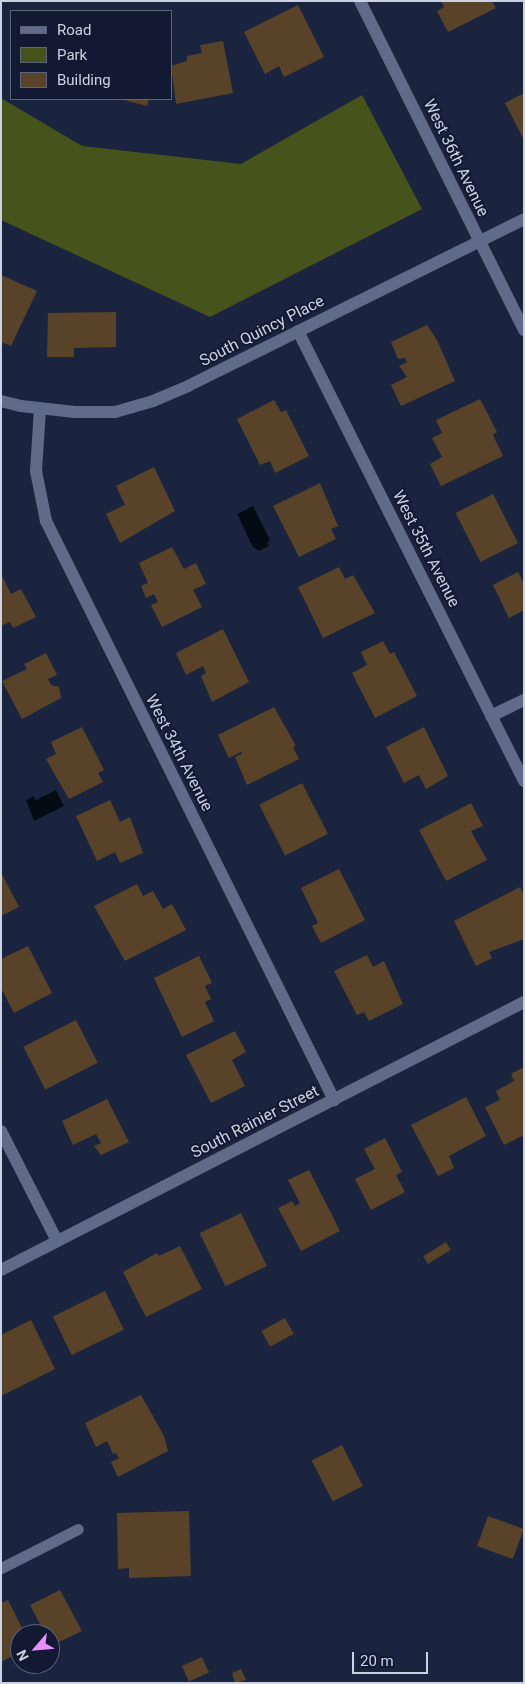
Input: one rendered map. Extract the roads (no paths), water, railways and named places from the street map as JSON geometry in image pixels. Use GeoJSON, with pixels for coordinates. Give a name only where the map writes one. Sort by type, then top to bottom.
{"type":"FeatureCollection","features":[{"type":"Feature","properties":{"kind":"street","name":"West 36th Avenue"},"geometry":{"type":"LineString","coordinates":[[360,1],[524,330]]}},
{"type":"Feature","properties":{"kind":"street","name":"South Quincy Place"},"geometry":{"type":"LineString","coordinates":[[1,401],[40,409],[115,412],[153,401],[524,219]]}},
{"type":"Feature","properties":{"kind":"street","name":"West 35th Avenue"},"geometry":{"type":"LineString","coordinates":[[298,331],[524,781]]}},
{"type":"Feature","properties":{"kind":"street","name":"West 34th Avenue"},"geometry":{"type":"LineString","coordinates":[[40,409],[36,471],[46,522],[334,1100]]}},
{"type":"Feature","properties":{"kind":"street"},"geometry":{"type":"LineString","coordinates":[[491,716],[524,700]]}},
{"type":"Feature","properties":{"kind":"street","name":"South Rainier Street"},"geometry":{"type":"LineString","coordinates":[[1,1270],[524,1002]]}},
{"type":"Feature","properties":{"kind":"street"},"geometry":{"type":"LineString","coordinates":[[1,1131],[57,1241]]}},
{"type":"Feature","properties":{"kind":"lane"},"geometry":{"type":"LineString","coordinates":[[1,1568],[78,1529]]}}]}
